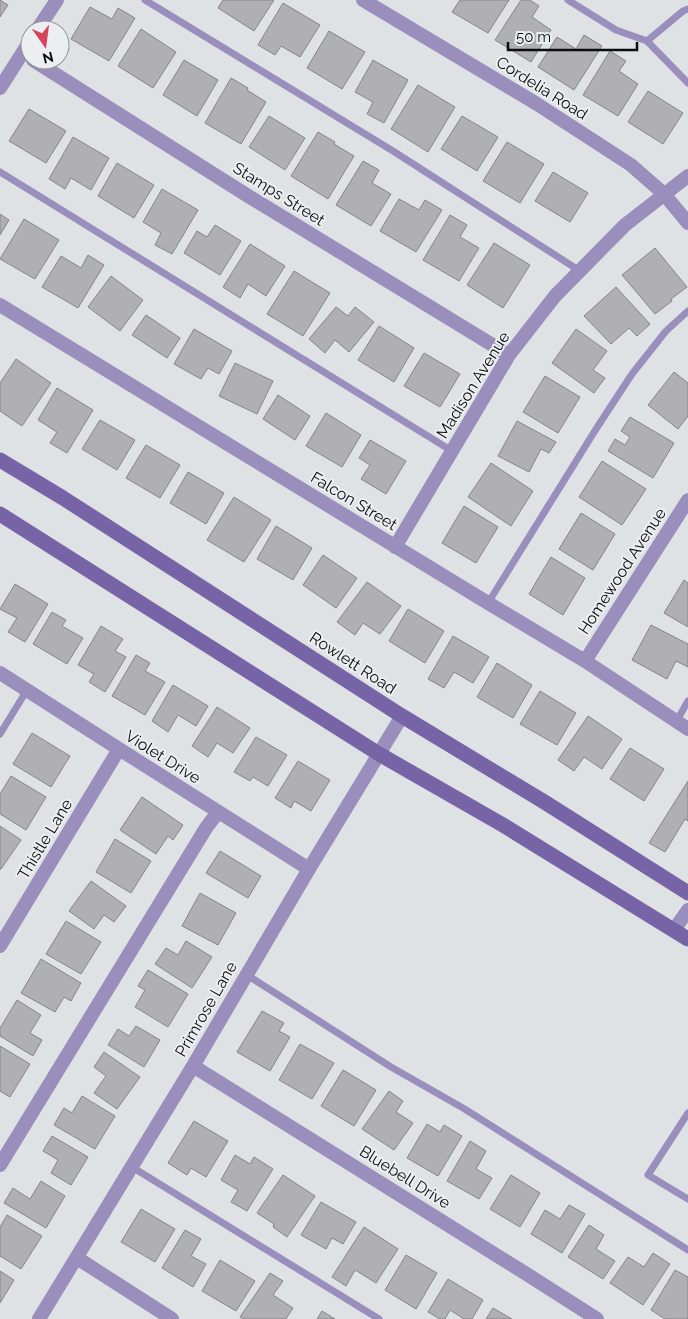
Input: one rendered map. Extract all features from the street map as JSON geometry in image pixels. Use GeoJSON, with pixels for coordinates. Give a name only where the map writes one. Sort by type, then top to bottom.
{"type":"FeatureCollection","features":[{"type":"Feature","properties":{"kind":"main road","name":"Rowlett Road"},"geometry":{"type":"LineString","coordinates":[[0,460],[63,498],[402,716],[546,803],[688,893]]}},
{"type":"Feature","properties":{"kind":"main road"},"geometry":{"type":"LineString","coordinates":[[0,514],[379,754],[503,825],[688,939]]}},
{"type":"Feature","properties":{"kind":"street"},"geometry":{"type":"LineString","coordinates":[[44,20],[57,0]]}},
{"type":"Feature","properties":{"kind":"street","name":"Cordelia Road"},"geometry":{"type":"LineString","coordinates":[[363,0],[537,104],[631,165],[664,194],[688,223]]}},
{"type":"Feature","properties":{"kind":"street"},"geometry":{"type":"LineString","coordinates":[[0,88],[20,66]]}},
{"type":"Feature","properties":{"kind":"street","name":"Stamps Street"},"geometry":{"type":"LineString","coordinates":[[49,70],[245,194],[509,355]]}},
{"type":"Feature","properties":{"kind":"street","name":"Madison Avenue"},"geometry":{"type":"LineString","coordinates":[[395,546],[509,355],[556,296],[625,225],[688,176]]}},
{"type":"Feature","properties":{"kind":"street","name":"Falcon Street"},"geometry":{"type":"LineString","coordinates":[[0,304],[585,661],[682,725]]}},
{"type":"Feature","properties":{"kind":"street","name":"Homewood Avenue"},"geometry":{"type":"LineString","coordinates":[[585,661],[688,500]]}},
{"type":"Feature","properties":{"kind":"street","name":"Violet Drive"},"geometry":{"type":"LineString","coordinates":[[0,673],[309,869]]}},
{"type":"Feature","properties":{"kind":"street","name":"Primrose Lane"},"geometry":{"type":"LineString","coordinates":[[39,1319],[402,716]]}},
{"type":"Feature","properties":{"kind":"street","name":"Thistle Lane"},"geometry":{"type":"LineString","coordinates":[[0,946],[119,750]]}},
{"type":"Feature","properties":{"kind":"street"},"geometry":{"type":"LineString","coordinates":[[0,1165],[206,828],[218,812]]}},
{"type":"Feature","properties":{"kind":"street"},"geometry":{"type":"LineString","coordinates":[[674,930],[688,910]]}},
{"type":"Feature","properties":{"kind":"street","name":"Bluebell Drive"},"geometry":{"type":"LineString","coordinates":[[193,1066],[597,1319]]}},
{"type":"Feature","properties":{"kind":"street"},"geometry":{"type":"LineString","coordinates":[[77,1258],[172,1319]]}},
{"type":"Feature","properties":{"kind":"lane"},"geometry":{"type":"LineString","coordinates":[[145,0],[393,151],[580,271]]}},
{"type":"Feature","properties":{"kind":"lane"},"geometry":{"type":"LineString","coordinates":[[568,0],[616,30],[647,42],[688,83]]}},
{"type":"Feature","properties":{"kind":"lane"},"geometry":{"type":"LineString","coordinates":[[647,42],[683,11],[688,9]]}},
{"type":"Feature","properties":{"kind":"lane"},"geometry":{"type":"LineString","coordinates":[[0,172],[452,452]]}},
{"type":"Feature","properties":{"kind":"lane"},"geometry":{"type":"LineString","coordinates":[[488,603],[632,374],[666,331],[688,311]]}},
{"type":"Feature","properties":{"kind":"lane"},"geometry":{"type":"LineString","coordinates":[[0,734],[27,690]]}},
{"type":"Feature","properties":{"kind":"lane"},"geometry":{"type":"LineString","coordinates":[[682,725],[688,701]]}},
{"type":"Feature","properties":{"kind":"lane"},"geometry":{"type":"LineString","coordinates":[[247,975],[391,1068],[463,1108],[688,1250]]}},
{"type":"Feature","properties":{"kind":"lane"},"geometry":{"type":"LineString","coordinates":[[688,1113],[648,1175],[688,1198]]}},
{"type":"Feature","properties":{"kind":"lane"},"geometry":{"type":"LineString","coordinates":[[132,1167],[379,1319]]}},
{"type":"Feature","properties":{"kind":"building"},"geometry":{"type":"Polygon","coordinates":[[[0,0],[8,5],[0,17],[0,0]]]}},
{"type":"Feature","properties":{"kind":"building"},"geometry":{"type":"Polygon","coordinates":[[[223,0],[274,0],[254,31],[218,8],[223,0]]]}},
{"type":"Feature","properties":{"kind":"building"},"geometry":{"type":"Polygon","coordinates":[[[460,0],[509,0],[488,33],[452,12],[460,0]]]}},
{"type":"Feature","properties":{"kind":"building"},"geometry":{"type":"Polygon","coordinates":[[[521,0],[530,0],[539,6],[532,17],[551,30],[531,62],[495,40],[521,0]]]}},
{"type":"Feature","properties":{"kind":"building"},"geometry":{"type":"Polygon","coordinates":[[[283,3],[320,25],[300,57],[281,46],[275,55],[258,45],[283,3]]]}},
{"type":"Feature","properties":{"kind":"building"},"geometry":{"type":"Polygon","coordinates":[[[90,7],[112,19],[118,8],[135,18],[109,61],[71,39],[90,7]]]}},
{"type":"Feature","properties":{"kind":"building"},"geometry":{"type":"Polygon","coordinates":[[[141,29],[176,52],[153,88],[118,66],[141,29]]]}},
{"type":"Feature","properties":{"kind":"building"},"geometry":{"type":"Polygon","coordinates":[[[329,31],[365,52],[342,89],[307,68],[329,31]]]}},
{"type":"Feature","properties":{"kind":"building"},"geometry":{"type":"Polygon","coordinates":[[[584,35],[602,46],[574,90],[538,67],[557,37],[576,49],[584,35]]]}},
{"type":"Feature","properties":{"kind":"building"},"geometry":{"type":"Polygon","coordinates":[[[610,51],[626,61],[619,71],[638,84],[618,116],[583,95],[610,51]]]}},
{"type":"Feature","properties":{"kind":"building"},"geometry":{"type":"Polygon","coordinates":[[[184,60],[218,80],[197,116],[163,95],[184,60]]]}},
{"type":"Feature","properties":{"kind":"building"},"geometry":{"type":"Polygon","coordinates":[[[373,60],[408,80],[384,123],[367,114],[373,102],[355,92],[373,60]]]}},
{"type":"Feature","properties":{"kind":"building"},"geometry":{"type":"Polygon","coordinates":[[[231,78],[266,102],[241,144],[205,123],[231,78]]]}},
{"type":"Feature","properties":{"kind":"building"},"geometry":{"type":"Polygon","coordinates":[[[418,85],[455,107],[428,152],[391,129],[418,85]]]}},
{"type":"Feature","properties":{"kind":"building"},"geometry":{"type":"Polygon","coordinates":[[[648,91],[683,113],[663,144],[628,122],[648,91]]]}},
{"type":"Feature","properties":{"kind":"building"},"geometry":{"type":"Polygon","coordinates":[[[29,109],[66,131],[46,163],[9,141],[29,109]]]}},
{"type":"Feature","properties":{"kind":"building"},"geometry":{"type":"Polygon","coordinates":[[[269,116],[305,138],[285,170],[249,147],[269,116]]]}},
{"type":"Feature","properties":{"kind":"building"},"geometry":{"type":"Polygon","coordinates":[[[462,116],[498,137],[477,171],[441,149],[462,116]]]}},
{"type":"Feature","properties":{"kind":"building"},"geometry":{"type":"Polygon","coordinates":[[[318,132],[354,156],[328,199],[291,176],[318,132]]]}},
{"type":"Feature","properties":{"kind":"building"},"geometry":{"type":"Polygon","coordinates":[[[73,137],[109,158],[91,190],[71,178],[65,189],[49,179],[73,137]]]}},
{"type":"Feature","properties":{"kind":"building"},"geometry":{"type":"Polygon","coordinates":[[[507,142],[544,164],[520,203],[483,181],[507,142]]]}},
{"type":"Feature","properties":{"kind":"building"},"geometry":{"type":"Polygon","coordinates":[[[363,161],[379,170],[372,183],[391,194],[371,226],[336,205],[363,161]]]}},
{"type":"Feature","properties":{"kind":"building"},"geometry":{"type":"Polygon","coordinates":[[[117,163],[154,185],[134,218],[98,196],[117,163]]]}},
{"type":"Feature","properties":{"kind":"building"},"geometry":{"type":"Polygon","coordinates":[[[553,172],[588,193],[570,222],[535,201],[553,172]]]}},
{"type":"Feature","properties":{"kind":"building"},"geometry":{"type":"Polygon","coordinates":[[[162,189],[198,210],[172,254],[155,245],[161,233],[143,222],[162,189]]]}},
{"type":"Feature","properties":{"kind":"building"},"geometry":{"type":"Polygon","coordinates":[[[399,199],[419,210],[425,200],[442,210],[416,252],[380,231],[399,199]]]}},
{"type":"Feature","properties":{"kind":"building"},"geometry":{"type":"Polygon","coordinates":[[[0,214],[9,220],[0,235],[0,214]]]}},
{"type":"Feature","properties":{"kind":"building"},"geometry":{"type":"Polygon","coordinates":[[[450,215],[467,225],[460,237],[479,248],[459,281],[423,260],[450,215]]]}},
{"type":"Feature","properties":{"kind":"building"},"geometry":{"type":"Polygon","coordinates":[[[24,219],[59,240],[35,279],[0,259],[24,219]]]}},
{"type":"Feature","properties":{"kind":"building"},"geometry":{"type":"Polygon","coordinates":[[[215,225],[241,241],[220,275],[184,253],[197,231],[207,237],[215,225]]]}},
{"type":"Feature","properties":{"kind":"building"},"geometry":{"type":"Polygon","coordinates":[[[494,243],[530,265],[503,308],[467,285],[494,243]]]}},
{"type":"Feature","properties":{"kind":"building"},"geometry":{"type":"Polygon","coordinates":[[[250,244],[285,266],[266,296],[248,284],[240,298],[223,287],[250,244]]]}},
{"type":"Feature","properties":{"kind":"building"},"geometry":{"type":"Polygon","coordinates":[[[655,248],[687,287],[655,314],[622,275],[655,248]]]}},
{"type":"Feature","properties":{"kind":"building"},"geometry":{"type":"Polygon","coordinates":[[[88,255],[104,265],[78,308],[42,287],[61,256],[81,268],[88,255]]]}},
{"type":"Feature","properties":{"kind":"building"},"geometry":{"type":"Polygon","coordinates":[[[294,271],[330,293],[303,336],[267,314],[294,271]]]}},
{"type":"Feature","properties":{"kind":"building"},"geometry":{"type":"Polygon","coordinates":[[[111,276],[143,300],[120,331],[88,307],[111,276]]]}},
{"type":"Feature","properties":{"kind":"building"},"geometry":{"type":"Polygon","coordinates":[[[616,287],[650,324],[637,336],[629,328],[611,344],[584,316],[616,287]]]}},
{"type":"Feature","properties":{"kind":"building"},"geometry":{"type":"Polygon","coordinates":[[[336,307],[348,316],[355,307],[374,322],[349,352],[335,340],[325,353],[309,339],[336,307]]]}},
{"type":"Feature","properties":{"kind":"building"},"geometry":{"type":"Polygon","coordinates":[[[146,315],[180,338],[167,358],[132,335],[146,315]]]}},
{"type":"Feature","properties":{"kind":"building"},"geometry":{"type":"Polygon","coordinates":[[[379,326],[414,348],[394,382],[358,360],[379,326]]]}},
{"type":"Feature","properties":{"kind":"building"},"geometry":{"type":"Polygon","coordinates":[[[194,329],[232,351],[219,374],[208,368],[201,379],[174,364],[194,329]]]}},
{"type":"Feature","properties":{"kind":"building"},"geometry":{"type":"Polygon","coordinates":[[[576,329],[607,351],[593,370],[605,378],[594,393],[552,363],[576,329]]]}},
{"type":"Feature","properties":{"kind":"building"},"geometry":{"type":"Polygon","coordinates":[[[424,353],[460,374],[440,407],[404,386],[424,353]]]}},
{"type":"Feature","properties":{"kind":"building"},"geometry":{"type":"Polygon","coordinates":[[[16,359],[51,383],[22,426],[0,411],[0,383],[16,359]]]}},
{"type":"Feature","properties":{"kind":"building"},"geometry":{"type":"Polygon","coordinates":[[[235,363],[273,381],[257,414],[219,396],[235,363]]]}},
{"type":"Feature","properties":{"kind":"building"},"geometry":{"type":"Polygon","coordinates":[[[674,372],[688,383],[688,416],[678,429],[648,405],[674,372]]]}},
{"type":"Feature","properties":{"kind":"building"},"geometry":{"type":"Polygon","coordinates":[[[545,376],[580,397],[558,433],[523,412],[545,376]]]}},
{"type":"Feature","properties":{"kind":"building"},"geometry":{"type":"Polygon","coordinates":[[[57,388],[93,410],[67,453],[50,443],[57,432],[38,420],[57,388]]]}},
{"type":"Feature","properties":{"kind":"building"},"geometry":{"type":"Polygon","coordinates":[[[278,395],[310,416],[295,440],[263,419],[278,395]]]}},
{"type":"Feature","properties":{"kind":"building"},"geometry":{"type":"Polygon","coordinates":[[[326,413],[361,435],[342,467],[306,446],[326,413]]]}},
{"type":"Feature","properties":{"kind":"building"},"geometry":{"type":"Polygon","coordinates":[[[630,417],[674,443],[653,478],[608,451],[615,439],[625,445],[630,437],[621,431],[630,417]]]}},
{"type":"Feature","properties":{"kind":"building"},"geometry":{"type":"Polygon","coordinates":[[[100,420],[135,440],[117,470],[82,449],[100,420]]]}},
{"type":"Feature","properties":{"kind":"building"},"geometry":{"type":"Polygon","coordinates":[[[517,421],[556,442],[549,453],[541,449],[529,472],[498,456],[517,421]]]}},
{"type":"Feature","properties":{"kind":"building"},"geometry":{"type":"Polygon","coordinates":[[[370,440],[406,461],[386,494],[361,479],[370,465],[359,458],[370,440]]]}},
{"type":"Feature","properties":{"kind":"building"},"geometry":{"type":"Polygon","coordinates":[[[146,445],[180,465],[160,498],[126,478],[146,445]]]}},
{"type":"Feature","properties":{"kind":"building"},"geometry":{"type":"Polygon","coordinates":[[[602,461],[646,489],[622,525],[579,497],[602,461]]]}},
{"type":"Feature","properties":{"kind":"building"},"geometry":{"type":"Polygon","coordinates":[[[491,463],[533,491],[511,526],[468,497],[491,463]]]}},
{"type":"Feature","properties":{"kind":"building"},"geometry":{"type":"Polygon","coordinates":[[[188,472],[224,493],[206,524],[170,503],[188,472]]]}},
{"type":"Feature","properties":{"kind":"building"},"geometry":{"type":"Polygon","coordinates":[[[234,497],[271,520],[244,562],[207,540],[234,497]]]}},
{"type":"Feature","properties":{"kind":"building"},"geometry":{"type":"Polygon","coordinates":[[[464,506],[498,527],[476,563],[442,543],[464,506]]]}},
{"type":"Feature","properties":{"kind":"building"},"geometry":{"type":"Polygon","coordinates":[[[581,513],[615,534],[593,570],[559,549],[581,513]]]}},
{"type":"Feature","properties":{"kind":"building"},"geometry":{"type":"Polygon","coordinates":[[[276,526],[312,548],[293,580],[257,559],[276,526]]]}},
{"type":"Feature","properties":{"kind":"building"},"geometry":{"type":"Polygon","coordinates":[[[323,555],[357,578],[336,608],[303,585],[323,555]]]}},
{"type":"Feature","properties":{"kind":"building"},"geometry":{"type":"Polygon","coordinates":[[[551,557],[585,578],[563,615],[529,594],[551,557]]]}},
{"type":"Feature","properties":{"kind":"building"},"geometry":{"type":"Polygon","coordinates":[[[684,580],[688,583],[688,627],[664,613],[684,580]]]}},
{"type":"Feature","properties":{"kind":"building"},"geometry":{"type":"Polygon","coordinates":[[[367,582],[401,606],[380,634],[363,623],[355,635],[337,622],[367,582]]]}},
{"type":"Feature","properties":{"kind":"building"},"geometry":{"type":"Polygon","coordinates":[[[15,584],[48,604],[25,642],[8,632],[17,618],[0,609],[15,584]]]}},
{"type":"Feature","properties":{"kind":"building"},"geometry":{"type":"Polygon","coordinates":[[[408,609],[444,631],[425,663],[389,641],[408,609]]]}},
{"type":"Feature","properties":{"kind":"building"},"geometry":{"type":"Polygon","coordinates":[[[52,612],[66,620],[62,626],[83,638],[67,664],[33,644],[52,612]]]}},
{"type":"Feature","properties":{"kind":"building"},"geometry":{"type":"Polygon","coordinates":[[[651,625],[688,644],[688,667],[676,661],[667,679],[632,660],[651,625]]]}},
{"type":"Feature","properties":{"kind":"building"},"geometry":{"type":"Polygon","coordinates":[[[101,626],[123,639],[115,651],[126,657],[105,692],[89,682],[94,674],[78,665],[101,626]]]}},
{"type":"Feature","properties":{"kind":"building"},"geometry":{"type":"Polygon","coordinates":[[[453,636],[489,657],[473,683],[454,672],[444,688],[428,679],[453,636]]]}},
{"type":"Feature","properties":{"kind":"building"},"geometry":{"type":"Polygon","coordinates":[[[136,655],[150,663],[145,671],[165,682],[145,715],[112,696],[136,655]]]}},
{"type":"Feature","properties":{"kind":"building"},"geometry":{"type":"Polygon","coordinates":[[[497,663],[532,685],[513,718],[477,697],[497,663]]]}},
{"type":"Feature","properties":{"kind":"building"},"geometry":{"type":"Polygon","coordinates":[[[173,685],[208,706],[196,726],[178,715],[168,732],[152,721],[173,685]]]}},
{"type":"Feature","properties":{"kind":"building"},"geometry":{"type":"Polygon","coordinates":[[[540,691],[576,713],[557,745],[520,724],[540,691]]]}},
{"type":"Feature","properties":{"kind":"building"},"geometry":{"type":"Polygon","coordinates":[[[217,707],[250,728],[233,753],[217,743],[208,757],[192,746],[217,707]]]}},
{"type":"Feature","properties":{"kind":"building"},"geometry":{"type":"Polygon","coordinates":[[[588,716],[622,739],[602,769],[584,757],[574,771],[558,760],[588,716]]]}},
{"type":"Feature","properties":{"kind":"building"},"geometry":{"type":"Polygon","coordinates":[[[32,733],[70,756],[51,787],[13,764],[32,733]]]}},
{"type":"Feature","properties":{"kind":"building"},"geometry":{"type":"Polygon","coordinates":[[[256,737],[287,755],[268,786],[253,777],[250,781],[234,772],[256,737]]]}},
{"type":"Feature","properties":{"kind":"building"},"geometry":{"type":"Polygon","coordinates":[[[630,748],[664,769],[644,801],[610,779],[630,748]]]}},
{"type":"Feature","properties":{"kind":"building"},"geometry":{"type":"Polygon","coordinates":[[[298,761],[330,780],[311,811],[294,801],[291,808],[275,798],[298,761]]]}},
{"type":"Feature","properties":{"kind":"building"},"geometry":{"type":"Polygon","coordinates":[[[11,776],[46,797],[26,830],[0,814],[0,794],[11,776]]]}},
{"type":"Feature","properties":{"kind":"building"},"geometry":{"type":"Polygon","coordinates":[[[688,781],[688,821],[685,819],[665,852],[649,843],[688,781]]]}},
{"type":"Feature","properties":{"kind":"building"},"geometry":{"type":"Polygon","coordinates":[[[142,797],[183,825],[173,840],[168,836],[156,854],[120,830],[142,797]]]}},
{"type":"Feature","properties":{"kind":"building"},"geometry":{"type":"Polygon","coordinates":[[[0,826],[21,840],[1,869],[0,869],[0,826]]]}},
{"type":"Feature","properties":{"kind":"building"},"geometry":{"type":"Polygon","coordinates":[[[115,839],[151,861],[131,893],[96,872],[115,839]]]}},
{"type":"Feature","properties":{"kind":"building"},"geometry":{"type":"Polygon","coordinates":[[[220,851],[261,876],[248,898],[206,873],[220,851]]]}},
{"type":"Feature","properties":{"kind":"building"},"geometry":{"type":"Polygon","coordinates":[[[91,881],[126,906],[114,922],[104,915],[94,929],[69,911],[91,881]]]}},
{"type":"Feature","properties":{"kind":"building"},"geometry":{"type":"Polygon","coordinates":[[[200,893],[236,913],[218,945],[182,926],[200,893]]]}},
{"type":"Feature","properties":{"kind":"building"},"geometry":{"type":"Polygon","coordinates":[[[66,921],[101,942],[81,974],[46,954],[66,921]]]}},
{"type":"Feature","properties":{"kind":"building"},"geometry":{"type":"Polygon","coordinates":[[[186,941],[212,957],[192,988],[155,964],[166,948],[178,955],[186,941]]]}},
{"type":"Feature","properties":{"kind":"building"},"geometry":{"type":"Polygon","coordinates":[[[41,959],[81,983],[71,1001],[64,997],[55,1012],[21,993],[41,959]]]}},
{"type":"Feature","properties":{"kind":"building"},"geometry":{"type":"Polygon","coordinates":[[[148,970],[188,994],[168,1027],[135,1007],[145,990],[138,986],[148,970]]]}},
{"type":"Feature","properties":{"kind":"building"},"geometry":{"type":"Polygon","coordinates":[[[17,1000],[41,1015],[30,1033],[42,1040],[33,1056],[0,1036],[0,1028],[17,1000]]]}},
{"type":"Feature","properties":{"kind":"building"},"geometry":{"type":"Polygon","coordinates":[[[262,1011],[284,1023],[279,1031],[290,1037],[270,1071],[237,1052],[262,1011]]]}},
{"type":"Feature","properties":{"kind":"building"},"geometry":{"type":"Polygon","coordinates":[[[136,1026],[160,1040],[144,1067],[108,1045],[118,1029],[129,1036],[136,1026]]]}},
{"type":"Feature","properties":{"kind":"building"},"geometry":{"type":"Polygon","coordinates":[[[300,1044],[334,1063],[312,1099],[279,1080],[300,1044]]]}},
{"type":"Feature","properties":{"kind":"building"},"geometry":{"type":"Polygon","coordinates":[[[0,1046],[30,1064],[10,1097],[0,1091],[0,1046]]]}},
{"type":"Feature","properties":{"kind":"building"},"geometry":{"type":"Polygon","coordinates":[[[104,1052],[140,1077],[117,1109],[94,1093],[106,1076],[94,1067],[104,1052]]]}},
{"type":"Feature","properties":{"kind":"building"},"geometry":{"type":"Polygon","coordinates":[[[343,1070],[376,1090],[354,1126],[321,1106],[343,1070]]]}},
{"type":"Feature","properties":{"kind":"building"},"geometry":{"type":"Polygon","coordinates":[[[389,1091],[403,1101],[396,1112],[413,1123],[394,1150],[362,1129],[389,1091]]]}},
{"type":"Feature","properties":{"kind":"building"},"geometry":{"type":"Polygon","coordinates":[[[82,1096],[115,1116],[95,1149],[54,1125],[64,1108],[72,1113],[82,1096]]]}},
{"type":"Feature","properties":{"kind":"building"},"geometry":{"type":"Polygon","coordinates":[[[194,1121],[228,1141],[206,1177],[191,1168],[187,1175],[168,1163],[194,1121]]]}},
{"type":"Feature","properties":{"kind":"building"},"geometry":{"type":"Polygon","coordinates":[[[427,1124],[440,1132],[444,1125],[462,1136],[438,1176],[407,1158],[427,1124]]]}},
{"type":"Feature","properties":{"kind":"building"},"geometry":{"type":"Polygon","coordinates":[[[52,1136],[88,1157],[71,1185],[51,1173],[58,1160],[43,1151],[52,1136]]]}},
{"type":"Feature","properties":{"kind":"building"},"geometry":{"type":"Polygon","coordinates":[[[470,1141],[486,1151],[476,1169],[492,1178],[479,1199],[447,1181],[470,1141]]]}},
{"type":"Feature","properties":{"kind":"building"},"geometry":{"type":"Polygon","coordinates":[[[235,1155],[250,1164],[254,1157],[273,1169],[247,1211],[231,1202],[238,1190],[221,1180],[235,1155]]]}},
{"type":"Feature","properties":{"kind":"building"},"geometry":{"type":"Polygon","coordinates":[[[283,1175],[315,1196],[287,1237],[273,1227],[274,1224],[257,1213],[283,1175]]]}},
{"type":"Feature","properties":{"kind":"building"},"geometry":{"type":"Polygon","coordinates":[[[511,1175],[540,1193],[520,1227],[490,1209],[511,1175]]]}},
{"type":"Feature","properties":{"kind":"building"},"geometry":{"type":"Polygon","coordinates":[[[41,1181],[65,1196],[46,1228],[4,1203],[13,1188],[30,1199],[41,1181]]]}},
{"type":"Feature","properties":{"kind":"building"},"geometry":{"type":"Polygon","coordinates":[[[321,1202],[356,1222],[343,1244],[332,1238],[326,1249],[301,1235],[321,1202]]]}},
{"type":"Feature","properties":{"kind":"building"},"geometry":{"type":"Polygon","coordinates":[[[569,1205],[585,1214],[562,1253],[531,1234],[545,1210],[560,1219],[569,1205]]]}},
{"type":"Feature","properties":{"kind":"building"},"geometry":{"type":"Polygon","coordinates":[[[141,1209],[175,1229],[155,1262],[121,1242],[141,1209]]]}},
{"type":"Feature","properties":{"kind":"building"},"geometry":{"type":"Polygon","coordinates":[[[7,1215],[42,1236],[21,1269],[0,1256],[0,1227],[7,1215]]]}},
{"type":"Feature","properties":{"kind":"building"},"geometry":{"type":"Polygon","coordinates":[[[589,1225],[604,1235],[596,1249],[615,1261],[603,1279],[568,1257],[589,1225]]]}},
{"type":"Feature","properties":{"kind":"building"},"geometry":{"type":"Polygon","coordinates":[[[364,1227],[398,1249],[376,1283],[355,1270],[346,1286],[332,1277],[364,1227]]]}},
{"type":"Feature","properties":{"kind":"building"},"geometry":{"type":"Polygon","coordinates":[[[185,1230],[201,1239],[191,1256],[206,1264],[193,1287],[162,1268],[185,1230]]]}},
{"type":"Feature","properties":{"kind":"building"},"geometry":{"type":"Polygon","coordinates":[[[653,1253],[670,1264],[643,1305],[610,1283],[628,1257],[644,1267],[653,1253]]]}},
{"type":"Feature","properties":{"kind":"building"},"geometry":{"type":"Polygon","coordinates":[[[406,1255],[437,1273],[416,1309],[385,1290],[406,1255]]]}},
{"type":"Feature","properties":{"kind":"building"},"geometry":{"type":"Polygon","coordinates":[[[220,1260],[255,1281],[236,1311],[202,1291],[220,1260]]]}},
{"type":"Feature","properties":{"kind":"building"},"geometry":{"type":"Polygon","coordinates":[[[675,1270],[688,1277],[688,1319],[665,1319],[651,1310],[675,1270]]]}},
{"type":"Feature","properties":{"kind":"building"},"geometry":{"type":"Polygon","coordinates":[[[0,1271],[14,1280],[0,1303],[0,1271]]]}},
{"type":"Feature","properties":{"kind":"building"},"geometry":{"type":"Polygon","coordinates":[[[270,1273],[283,1281],[273,1295],[293,1308],[286,1319],[243,1319],[240,1317],[270,1273]]]}},
{"type":"Feature","properties":{"kind":"building"},"geometry":{"type":"Polygon","coordinates":[[[448,1279],[483,1300],[472,1319],[464,1319],[450,1310],[445,1319],[440,1319],[428,1312],[448,1279]]]}},
{"type":"Feature","properties":{"kind":"building"},"geometry":{"type":"Polygon","coordinates":[[[493,1308],[512,1319],[486,1319],[493,1308]]]}},
{"type":"Feature","properties":{"kind":"building"},"geometry":{"type":"Polygon","coordinates":[[[322,1311],[335,1319],[317,1319],[322,1311]]]}}]}
